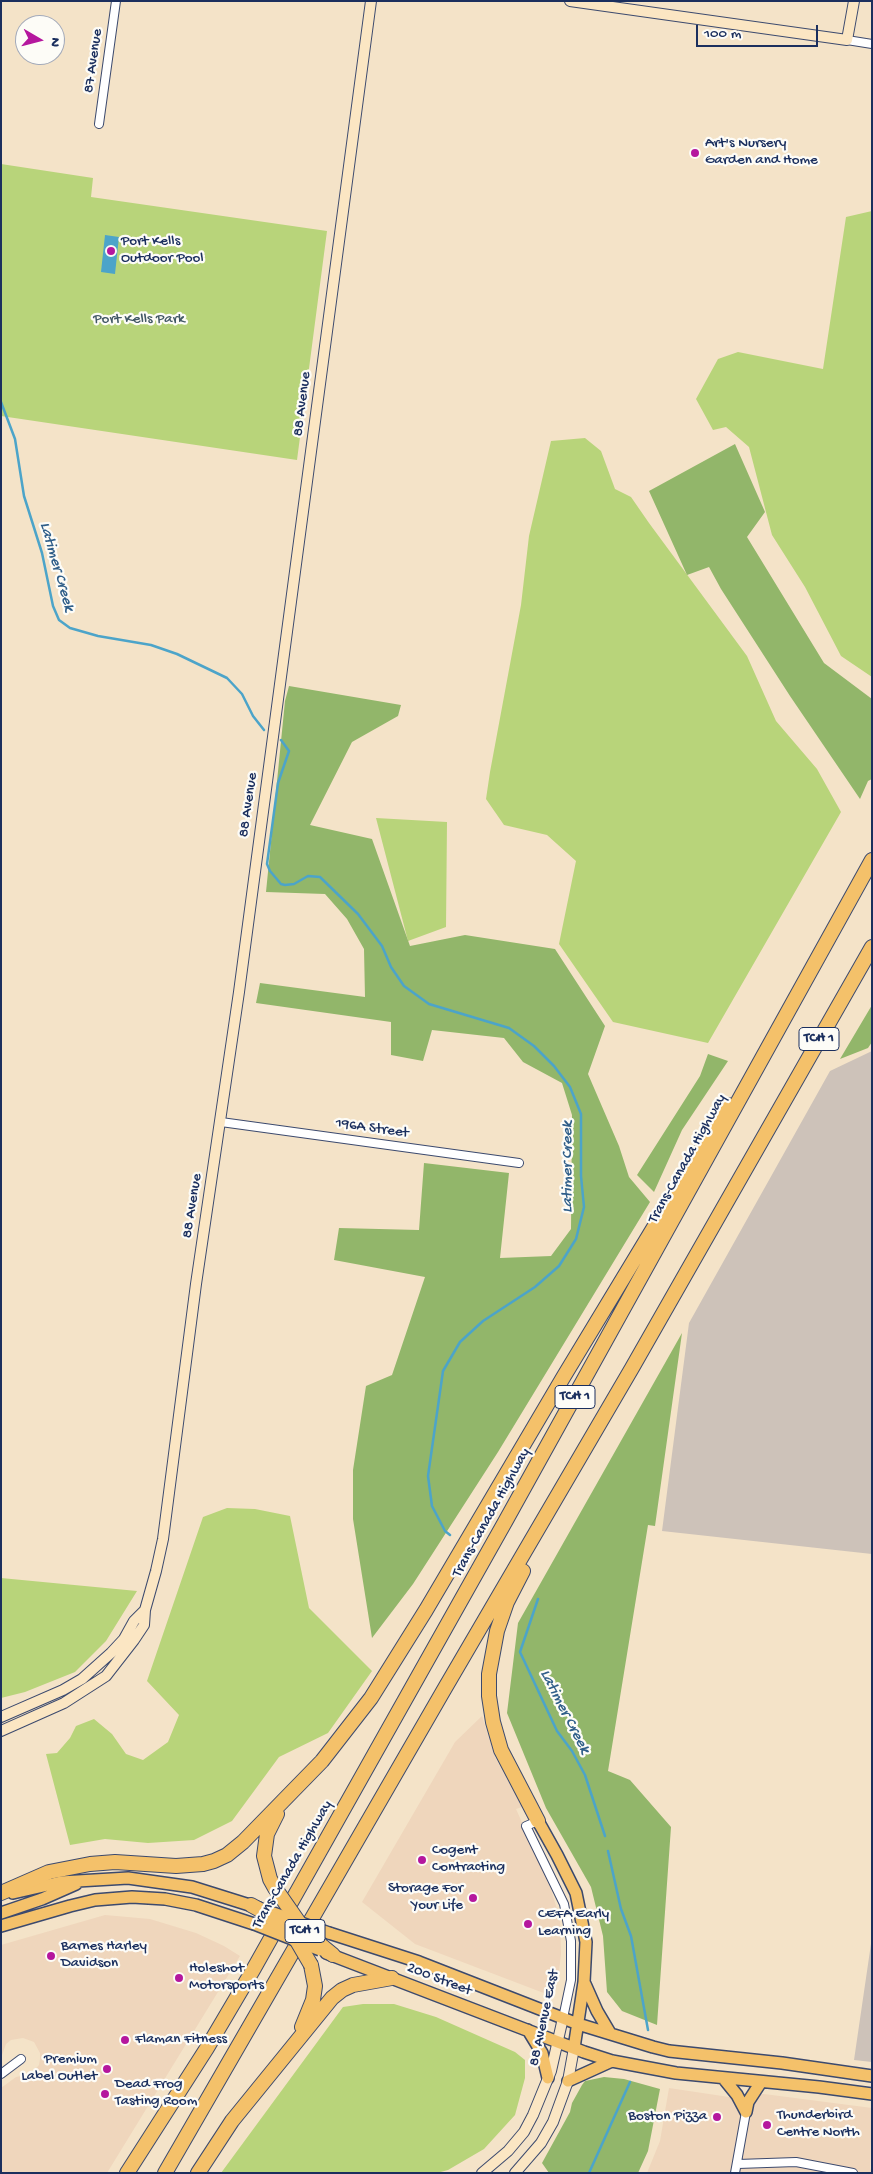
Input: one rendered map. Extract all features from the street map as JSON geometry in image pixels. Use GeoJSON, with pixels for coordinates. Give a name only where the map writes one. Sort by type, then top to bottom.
{"type":"FeatureCollection","features":[{"type":"Feature","properties":{"kind":"highway","name":"Trans-Canada Highway"},"geometry":{"type":"LineString","coordinates":[[128,2171],[207,2048],[258,1961],[714,1148],[781,1022],[872,860]]}},
{"type":"Feature","properties":{"kind":"highway","name":"TCH 1"},"geometry":{"type":"LineString","coordinates":[[165,2173],[444,1688],[587,1446],[872,947]]}},
{"type":"Feature","properties":{"kind":"highway"},"geometry":{"type":"LineString","coordinates":[[1,1894],[35,1877],[77,1866],[108,1862],[192,1865],[214,1861],[226,1855],[242,1842],[287,1799],[322,1761],[351,1725],[393,1663],[704,1142],[781,1022]]}},
{"type":"Feature","properties":{"kind":"highway"},"geometry":{"type":"LineString","coordinates":[[532,1823],[496,1736],[489,1696],[490,1660],[507,1602],[587,1446]]}},
{"type":"Feature","properties":{"kind":"highway"},"geometry":{"type":"LineString","coordinates":[[287,1799],[271,1823],[264,1848],[266,1868],[275,1888],[300,1924],[325,1950]]}},
{"type":"Feature","properties":{"kind":"highway"},"geometry":{"type":"LineString","coordinates":[[259,1909],[284,1928],[297,1941],[311,1965],[315,1986],[313,2000],[292,2050]]}},
{"type":"Feature","properties":{"kind":"highway"},"geometry":{"type":"LineString","coordinates":[[198,2173],[232,2122],[292,2050],[324,2007],[342,1990],[354,1985],[392,1978]]}},
{"type":"Feature","properties":{"kind":"main road","name":"88 Avenue"},"geometry":{"type":"LineString","coordinates":[[1,1730],[64,1703],[106,1676],[144,1625],[145,1610],[150,1599],[162,1539],[196,1284],[221,1122],[371,1]]}},
{"type":"Feature","properties":{"kind":"main road"},"geometry":{"type":"LineString","coordinates":[[570,1],[847,40],[854,1]]}},
{"type":"Feature","properties":{"kind":"main road"},"geometry":{"type":"LineString","coordinates":[[1,1716],[63,1690],[82,1679],[124,1639],[134,1621],[145,1610]]}},
{"type":"Feature","properties":{"kind":"main road","name":"88 Avenue East"},"geometry":{"type":"LineString","coordinates":[[516,2173],[541,2143],[554,2122],[568,2081],[584,1982],[586,1942],[576,1893],[557,1854],[532,1823]]}},
{"type":"Feature","properties":{"kind":"main road","name":"200 Street"},"geometry":{"type":"LineString","coordinates":[[1,1894],[87,1879],[128,1878],[153,1880],[209,1891],[300,1924],[419,1962],[578,2024],[668,2051],[782,2063],[872,2076]]}},
{"type":"Feature","properties":{"kind":"main road"},"geometry":{"type":"LineString","coordinates":[[1,1913],[42,1899],[87,1879]]}},
{"type":"Feature","properties":{"kind":"main road","name":"200 Street"},"geometry":{"type":"LineString","coordinates":[[1,1926],[95,1900],[132,1896],[165,1899],[196,1905],[254,1924],[325,1950],[557,2042],[612,2060],[676,2073],[872,2094]]}},
{"type":"Feature","properties":{"kind":"main road"},"geometry":{"type":"LineString","coordinates":[[584,1982],[597,2011],[610,2033]]}},
{"type":"Feature","properties":{"kind":"main road","name":"88 Avenue East"},"geometry":{"type":"LineString","coordinates":[[482,2173],[508,2151],[524,2132],[542,2097],[563,2018]]}},
{"type":"Feature","properties":{"kind":"main road"},"geometry":{"type":"LineString","coordinates":[[528,2030],[542,2053],[548,2078]]}},
{"type":"Feature","properties":{"kind":"main road"},"geometry":{"type":"LineString","coordinates":[[568,2081],[612,2060]]}},
{"type":"Feature","properties":{"kind":"main road"},"geometry":{"type":"LineString","coordinates":[[724,2079],[737,2095],[746,2112]]}},
{"type":"Feature","properties":{"kind":"main road"},"geometry":{"type":"LineString","coordinates":[[746,2112],[748,2102],[761,2082]]}},
{"type":"Feature","properties":{"kind":"street","name":"87 Avenue"},"geometry":{"type":"LineString","coordinates":[[99,124],[116,1]]}},
{"type":"Feature","properties":{"kind":"street"},"geometry":{"type":"LineString","coordinates":[[847,40],[872,44]]}},
{"type":"Feature","properties":{"kind":"street","name":"196A Street"},"geometry":{"type":"LineString","coordinates":[[221,1122],[519,1163]]}},
{"type":"Feature","properties":{"kind":"street","name":"88 Avenue East"},"geometry":{"type":"LineString","coordinates":[[532,1823],[568,1921],[572,1959],[571,1980],[563,2018]]}},
{"type":"Feature","properties":{"kind":"street"},"geometry":{"type":"LineString","coordinates":[[1,2074],[21,2059]]}},
{"type":"Feature","properties":{"kind":"street"},"geometry":{"type":"LineString","coordinates":[[735,2173],[746,2112]]}},
{"type":"Feature","properties":{"kind":"street"},"geometry":{"type":"LineString","coordinates":[[738,2164],[796,2162],[853,2173]]}},
{"type":"Feature","properties":{"kind":"shaded area"},"geometry":{"type":"Polygon","coordinates":[[[872,1051],[872,1554],[662,1531],[689,1323],[830,1071],[872,1051]]]}},
{"type":"Feature","properties":{"kind":"shaded area"},"geometry":{"type":"Polygon","coordinates":[[[482,1716],[495,1757],[522,1807],[516,1809],[549,1883],[560,1919],[561,1954],[558,1980],[554,1992],[549,1995],[415,1944],[362,1902],[455,1742],[482,1716]]]}},
{"type":"Feature","properties":{"kind":"shaded area"},"geometry":{"type":"Polygon","coordinates":[[[105,1915],[150,1919],[196,1933],[240,1956],[107,2173],[1,2173],[1,2088],[16,2077],[31,2074],[39,2065],[40,2053],[34,2042],[23,2038],[11,2040],[6,2044],[1,2058],[1,1945],[105,1915]]]}},
{"type":"Feature","properties":{"kind":"shaded area"},"geometry":{"type":"Polygon","coordinates":[[[872,1937],[872,2062],[854,2060],[872,1937]]]}},
{"type":"Feature","properties":{"kind":"shaded area","name":"Thunderbird Centre North"},"geometry":{"type":"Polygon","coordinates":[[[669,2088],[729,2097],[764,2094],[872,2108],[870,2168],[872,2173],[647,2173],[660,2141],[669,2088]]]}},
{"type":"Feature","properties":{"kind":"green space","name":"Port Kells Park"},"geometry":{"type":"Polygon","coordinates":[[[1,164],[93,178],[91,197],[327,231],[297,460],[1,416],[1,164]]]}},
{"type":"Feature","properties":{"kind":"green space"},"geometry":{"type":"Polygon","coordinates":[[[872,211],[872,677],[841,656],[805,587],[772,535],[749,447],[726,427],[713,430],[696,399],[718,359],[738,352],[823,369],[846,217],[872,211]]]}},
{"type":"Feature","properties":{"kind":"green space"},"geometry":{"type":"Polygon","coordinates":[[[585,438],[601,451],[615,489],[631,497],[747,656],[776,721],[817,769],[841,812],[708,1043],[613,1022],[559,944],[576,861],[547,835],[504,825],[486,799],[521,605],[529,536],[551,441],[585,438]]]}},
{"type":"Feature","properties":{"kind":"green space"},"geometry":{"type":"Polygon","coordinates":[[[735,444],[765,512],[747,537],[824,663],[872,699],[872,779],[868,781],[860,799],[790,696],[721,589],[709,567],[687,575],[649,491],[735,444]]]}},
{"type":"Feature","properties":{"kind":"green space"},"geometry":{"type":"Polygon","coordinates":[[[289,686],[401,705],[398,716],[352,742],[310,825],[372,839],[410,946],[465,935],[555,949],[605,1026],[588,1074],[619,1146],[629,1177],[650,1202],[498,1452],[413,1584],[372,1638],[353,1519],[353,1470],[366,1386],[392,1375],[425,1277],[334,1260],[339,1228],[419,1230],[424,1163],[509,1173],[500,1258],[551,1256],[571,1229],[572,1115],[562,1083],[523,1062],[504,1038],[432,1030],[423,1061],[391,1055],[391,1022],[256,1003],[260,983],[365,997],[364,949],[347,919],[325,894],[266,892],[285,701],[289,686]]]}},
{"type":"Feature","properties":{"kind":"green space"},"geometry":{"type":"Polygon","coordinates":[[[376,818],[447,822],[446,927],[408,941],[376,818]]]}},
{"type":"Feature","properties":{"kind":"green space"},"geometry":{"type":"Polygon","coordinates":[[[872,1005],[872,1042],[868,1048],[840,1059],[872,1005]]]}},
{"type":"Feature","properties":{"kind":"green space"},"geometry":{"type":"Polygon","coordinates":[[[708,1054],[728,1061],[682,1130],[654,1192],[637,1175],[700,1076],[708,1054]]]}},
{"type":"Feature","properties":{"kind":"green space"},"geometry":{"type":"Polygon","coordinates":[[[682,1333],[655,1526],[648,1525],[608,1771],[630,1780],[671,1827],[657,2025],[622,2011],[607,1992],[603,1936],[591,1887],[546,1808],[507,1713],[518,1623],[682,1333]]]}},
{"type":"Feature","properties":{"kind":"green space"},"geometry":{"type":"Polygon","coordinates":[[[227,1508],[255,1509],[290,1516],[309,1608],[372,1671],[328,1733],[279,1757],[232,1821],[194,1840],[148,1843],[105,1839],[70,1845],[46,1754],[57,1753],[70,1738],[76,1726],[94,1719],[112,1734],[126,1754],[143,1760],[168,1742],[179,1715],[147,1681],[203,1517],[227,1508]]]}},
{"type":"Feature","properties":{"kind":"green space"},"geometry":{"type":"Polygon","coordinates":[[[1,1578],[137,1591],[106,1641],[75,1672],[25,1692],[1,1698],[1,1578]]]}},
{"type":"Feature","properties":{"kind":"green space"},"geometry":{"type":"Polygon","coordinates":[[[363,2004],[394,2004],[436,2017],[515,2052],[525,2060],[525,2078],[515,2115],[484,2149],[448,2170],[437,2173],[221,2173],[343,2007],[363,2004]]]}},
{"type":"Feature","properties":{"kind":"green space"},"geometry":{"type":"Polygon","coordinates":[[[604,2077],[624,2079],[660,2089],[648,2151],[638,2173],[549,2173],[542,2163],[570,2112],[572,2103],[582,2085],[585,2081],[604,2077]]]}},
{"type":"Feature","properties":{"kind":"water"},"geometry":{"type":"Polygon","coordinates":[[[105,235],[119,237],[115,274],[101,272],[105,235]]]}},
{"type":"Feature","properties":{"kind":"waterway","name":"Latimer Creek"},"geometry":{"type":"LineString","coordinates":[[1,402],[15,439],[24,496],[42,553],[53,606],[59,620],[70,628],[98,636],[151,645],[177,654],[227,678],[242,694],[253,716],[264,730]]}},
{"type":"Feature","properties":{"kind":"waterway","name":"Latimer Creek"},"geometry":{"type":"LineString","coordinates":[[281,740],[289,751],[278,783],[267,864],[270,871],[281,884],[285,885],[294,884],[308,876],[320,877],[358,914],[382,946],[391,967],[404,986],[429,1004],[509,1028],[534,1046],[554,1066],[570,1087],[581,1114],[581,1176],[584,1207],[576,1239],[559,1266],[535,1287],[483,1321],[460,1342],[443,1371],[428,1476],[432,1506],[445,1531],[450,1535]]}},
{"type":"Feature","properties":{"kind":"waterway","name":"Latimer Creek"},"geometry":{"type":"LineString","coordinates":[[538,1599],[520,1652],[557,1731],[572,1751],[585,1775],[605,1836]]}},
{"type":"Feature","properties":{"kind":"waterway","name":"Latimer Creek"},"geometry":{"type":"LineString","coordinates":[[608,1851],[621,1909],[631,1936],[648,2030]]}},
{"type":"Feature","properties":{"kind":"waterway","name":"Latimer Creek"},"geometry":{"type":"LineString","coordinates":[[589,2173],[630,2082]]}},
{"type":"Feature","properties":{"kind":"place","name":"Art's Nursery Garden and Home"},"geometry":{"type":"Point","coordinates":[695,153]}},
{"type":"Feature","properties":{"kind":"place","name":"Port Kells Outdoor Pool"},"geometry":{"type":"Point","coordinates":[111,251]}},
{"type":"Feature","properties":{"kind":"place","name":"Cogent Contracting"},"geometry":{"type":"Point","coordinates":[422,1860]}},
{"type":"Feature","properties":{"kind":"place","name":"Storage For Your Life"},"geometry":{"type":"Point","coordinates":[473,1898]}},
{"type":"Feature","properties":{"kind":"place","name":"CEFA Early Learning"},"geometry":{"type":"Point","coordinates":[528,1924]}},
{"type":"Feature","properties":{"kind":"place","name":"Barnes Harley Davidson"},"geometry":{"type":"Point","coordinates":[51,1956]}},
{"type":"Feature","properties":{"kind":"place","name":"Holeshot Motorsports"},"geometry":{"type":"Point","coordinates":[179,1978]}},
{"type":"Feature","properties":{"kind":"place","name":"Flaman Fitness"},"geometry":{"type":"Point","coordinates":[125,2040]}},
{"type":"Feature","properties":{"kind":"place","name":"Premium Label Outlet"},"geometry":{"type":"Point","coordinates":[107,2069]}},
{"type":"Feature","properties":{"kind":"place","name":"Dead Frog Tasting Room"},"geometry":{"type":"Point","coordinates":[105,2094]}},
{"type":"Feature","properties":{"kind":"place","name":"Boston Pizza"},"geometry":{"type":"Point","coordinates":[717,2117]}},
{"type":"Feature","properties":{"kind":"place","name":"Thunderbird Centre North"},"geometry":{"type":"Point","coordinates":[767,2125]}}]}
